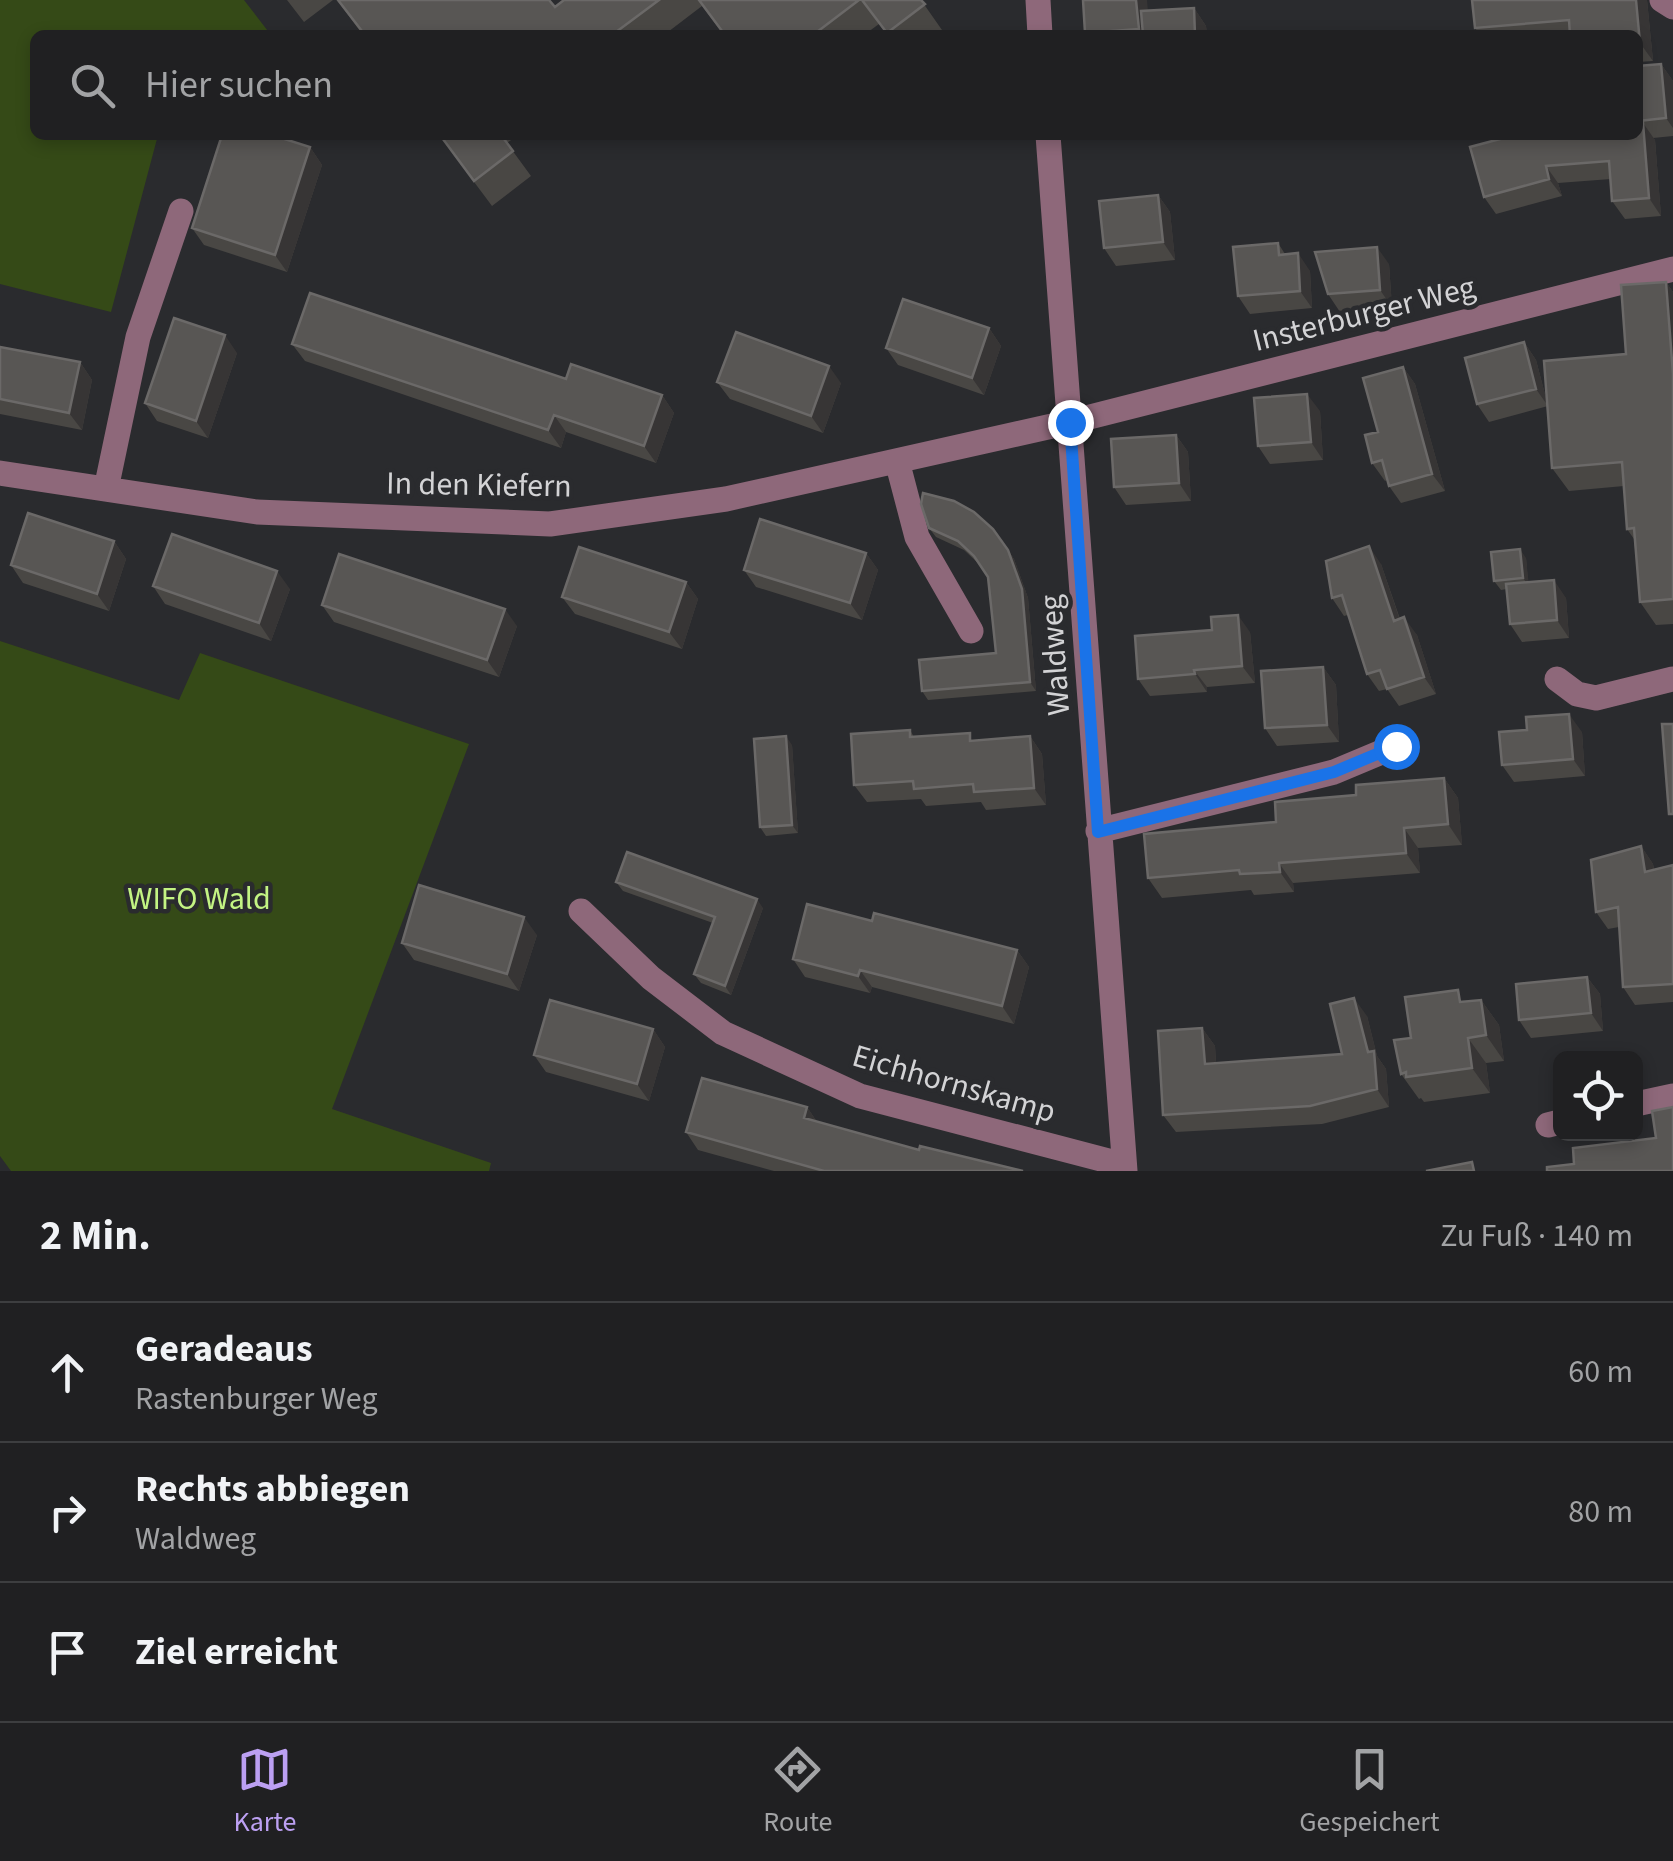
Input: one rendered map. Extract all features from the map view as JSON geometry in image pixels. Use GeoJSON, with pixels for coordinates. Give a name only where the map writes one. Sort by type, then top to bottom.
{"type":"FeatureCollection","features":[{"type":"Feature","properties":{"kind":"street"},"geometry":{"type":"LineString","coordinates":[[1038,0],[1040,30]]}},
{"type":"Feature","properties":{"kind":"street"},"geometry":{"type":"LineString","coordinates":[[1662,0],[1673,7]]}},
{"type":"Feature","properties":{"kind":"street","name":"Waldweg"},"geometry":{"type":"LineString","coordinates":[[1048,140],[1124,1168]]}},
{"type":"Feature","properties":{"kind":"street"},"geometry":{"type":"LineString","coordinates":[[106,489],[138,336],[180,211]]}},
{"type":"Feature","properties":{"kind":"street","name":"Insterburger Weg"},"geometry":{"type":"LineString","coordinates":[[1070,422],[1673,269]]}},
{"type":"Feature","properties":{"kind":"street","name":"In den Kiefern"},"geometry":{"type":"LineString","coordinates":[[0,472],[257,512],[550,524],[726,498],[1070,422]]}},
{"type":"Feature","properties":{"kind":"street"},"geometry":{"type":"LineString","coordinates":[[897,461],[917,537],[971,632]]}},
{"type":"Feature","properties":{"kind":"street"},"geometry":{"type":"LineString","coordinates":[[1557,679],[1577,694],[1596,698],[1673,679]]}},
{"type":"Feature","properties":{"kind":"street"},"geometry":{"type":"LineString","coordinates":[[1098,832],[1334,772],[1396,746]]}},
{"type":"Feature","properties":{"kind":"street","name":"Eichhornskamp"},"geometry":{"type":"LineString","coordinates":[[581,911],[651,978],[723,1034],[860,1096],[1124,1168]]}},
{"type":"Feature","properties":{"kind":"street"},"geometry":{"type":"LineString","coordinates":[[1643,1102],[1673,1096]]}},
{"type":"Feature","properties":{"kind":"green space"},"geometry":{"type":"Polygon","coordinates":[[[0,0],[244,0],[267,30],[30,30],[30,140],[157,140],[111,312],[0,284],[0,0]]]}},
{"type":"Feature","properties":{"kind":"green space","name":"WIFO Wald"},"geometry":{"type":"Polygon","coordinates":[[[0,641],[179,700],[200,653],[469,744],[332,1109],[491,1163],[489,1171],[11,1171],[0,1156],[0,641]]]}},
{"type":"Feature","properties":{"kind":"building"},"geometry":{"type":"Polygon","coordinates":[[[338,0],[549,0],[555,7],[564,0],[659,0],[619,30],[361,30],[338,0]]]}},
{"type":"Feature","properties":{"kind":"building"},"geometry":{"type":"Polygon","coordinates":[[[699,0],[859,0],[820,30],[721,30],[699,0]]]}},
{"type":"Feature","properties":{"kind":"building"},"geometry":{"type":"Polygon","coordinates":[[[862,0],[921,0],[925,4],[891,30],[885,30],[862,0]]]}},
{"type":"Feature","properties":{"kind":"building"},"geometry":{"type":"Polygon","coordinates":[[[1083,0],[1136,0],[1139,29],[1085,30],[1083,0]]]}},
{"type":"Feature","properties":{"kind":"building"},"geometry":{"type":"Polygon","coordinates":[[[1472,0],[1636,0],[1639,30],[1570,30],[1569,20],[1475,28],[1472,0]]]}},
{"type":"Feature","properties":{"kind":"building"},"geometry":{"type":"Polygon","coordinates":[[[1194,8],[1195,30],[1143,30],[1141,11],[1194,8]]]}},
{"type":"Feature","properties":{"kind":"building"},"geometry":{"type":"Polygon","coordinates":[[[1661,64],[1666,118],[1643,120],[1643,66],[1661,64]]]}},
{"type":"Feature","properties":{"kind":"building"},"geometry":{"type":"Polygon","coordinates":[[[1643,123],[1649,198],[1612,201],[1609,161],[1546,166],[1549,179],[1484,197],[1470,147],[1496,140],[1643,140],[1643,123]]]}},
{"type":"Feature","properties":{"kind":"building"},"geometry":{"type":"Polygon","coordinates":[[[220,140],[288,140],[310,147],[275,255],[192,228],[220,140]]]}},
{"type":"Feature","properties":{"kind":"building"},"geometry":{"type":"Polygon","coordinates":[[[444,140],[505,140],[513,151],[474,181],[444,140]]]}},
{"type":"Feature","properties":{"kind":"building"},"geometry":{"type":"Polygon","coordinates":[[[1158,195],[1163,242],[1104,248],[1099,201],[1158,195]]]}},
{"type":"Feature","properties":{"kind":"building"},"geometry":{"type":"Polygon","coordinates":[[[1278,243],[1279,255],[1298,253],[1300,291],[1238,296],[1233,247],[1278,243]]]}},
{"type":"Feature","properties":{"kind":"building"},"geometry":{"type":"Polygon","coordinates":[[[1377,247],[1380,290],[1328,294],[1315,252],[1377,247]]]}},
{"type":"Feature","properties":{"kind":"building"},"geometry":{"type":"Polygon","coordinates":[[[1666,282],[1673,374],[1673,599],[1640,602],[1634,528],[1627,529],[1622,462],[1552,468],[1544,361],[1626,354],[1621,285],[1666,282]]]}},
{"type":"Feature","properties":{"kind":"building"},"geometry":{"type":"Polygon","coordinates":[[[310,293],[566,379],[571,364],[662,395],[644,446],[554,415],[548,430],[292,344],[310,293]]]}},
{"type":"Feature","properties":{"kind":"building"},"geometry":{"type":"Polygon","coordinates":[[[903,299],[989,328],[972,378],[886,348],[903,299]]]}},
{"type":"Feature","properties":{"kind":"building"},"geometry":{"type":"Polygon","coordinates":[[[174,318],[225,335],[196,421],[145,403],[174,318]]]}},
{"type":"Feature","properties":{"kind":"building"},"geometry":{"type":"Polygon","coordinates":[[[736,332],[829,366],[811,416],[717,382],[736,332]]]}},
{"type":"Feature","properties":{"kind":"building"},"geometry":{"type":"Polygon","coordinates":[[[1524,342],[1536,389],[1477,404],[1465,358],[1524,342]]]}},
{"type":"Feature","properties":{"kind":"building"},"geometry":{"type":"Polygon","coordinates":[[[0,347],[80,362],[69,413],[0,399],[0,347]]]}},
{"type":"Feature","properties":{"kind":"building"},"geometry":{"type":"Polygon","coordinates":[[[1403,367],[1432,474],[1389,486],[1382,460],[1372,463],[1365,435],[1378,432],[1363,378],[1403,367]]]}},
{"type":"Feature","properties":{"kind":"building"},"geometry":{"type":"Polygon","coordinates":[[[1307,394],[1311,442],[1258,446],[1254,398],[1307,394]]]}},
{"type":"Feature","properties":{"kind":"building"},"geometry":{"type":"Polygon","coordinates":[[[1176,435],[1179,483],[1114,487],[1111,439],[1176,435]]]}},
{"type":"Feature","properties":{"kind":"building"},"geometry":{"type":"Polygon","coordinates":[[[923,493],[954,501],[974,512],[1008,550],[1022,589],[1030,682],[922,691],[919,660],[996,653],[988,577],[958,541],[929,528],[921,504],[923,493]]]}},
{"type":"Feature","properties":{"kind":"building"},"geometry":{"type":"Polygon","coordinates":[[[28,513],[114,541],[97,594],[11,565],[28,513]]]}},
{"type":"Feature","properties":{"kind":"building"},"geometry":{"type":"Polygon","coordinates":[[[760,519],[866,553],[850,603],[744,570],[760,519]]]}},
{"type":"Feature","properties":{"kind":"building"},"geometry":{"type":"Polygon","coordinates":[[[172,534],[277,571],[259,623],[153,586],[172,534]]]}},
{"type":"Feature","properties":{"kind":"building"},"geometry":{"type":"Polygon","coordinates":[[[1369,546],[1394,621],[1404,617],[1424,677],[1387,689],[1380,670],[1367,674],[1342,595],[1332,598],[1326,561],[1369,546]]]}},
{"type":"Feature","properties":{"kind":"building"},"geometry":{"type":"Polygon","coordinates":[[[579,547],[686,582],[669,632],[562,597],[579,547]]]}},
{"type":"Feature","properties":{"kind":"building"},"geometry":{"type":"Polygon","coordinates":[[[1520,549],[1523,578],[1494,581],[1491,552],[1520,549]]]}},
{"type":"Feature","properties":{"kind":"building"},"geometry":{"type":"Polygon","coordinates":[[[339,554],[505,609],[487,660],[322,605],[339,554]]]}},
{"type":"Feature","properties":{"kind":"building"},"geometry":{"type":"Polygon","coordinates":[[[1554,580],[1557,620],[1510,624],[1506,584],[1554,580]]]}},
{"type":"Feature","properties":{"kind":"building"},"geometry":{"type":"Polygon","coordinates":[[[1238,615],[1242,666],[1138,679],[1135,636],[1212,630],[1211,617],[1238,615]]]}},
{"type":"Feature","properties":{"kind":"building"},"geometry":{"type":"Polygon","coordinates":[[[1323,667],[1327,725],[1265,728],[1261,671],[1323,667]]]}},
{"type":"Feature","properties":{"kind":"building"},"geometry":{"type":"Polygon","coordinates":[[[1569,714],[1573,759],[1502,765],[1499,732],[1527,730],[1526,717],[1569,714]]]}},
{"type":"Feature","properties":{"kind":"building"},"geometry":{"type":"Polygon","coordinates":[[[1662,724],[1673,724],[1673,814],[1669,814],[1662,724]]]}},
{"type":"Feature","properties":{"kind":"building"},"geometry":{"type":"Polygon","coordinates":[[[910,730],[910,737],[970,733],[970,741],[1030,736],[1034,788],[974,792],[973,784],[914,789],[913,781],[854,785],[851,734],[910,730]]]}},
{"type":"Feature","properties":{"kind":"building"},"geometry":{"type":"Polygon","coordinates":[[[786,736],[792,825],[760,827],[754,739],[786,736]]]}},
{"type":"Feature","properties":{"kind":"building"},"geometry":{"type":"Polygon","coordinates":[[[1444,778],[1448,824],[1404,828],[1406,853],[1279,863],[1280,872],[1240,874],[1239,870],[1148,878],[1144,834],[1276,822],[1275,802],[1356,795],[1356,785],[1444,778]]]}},
{"type":"Feature","properties":{"kind":"building"},"geometry":{"type":"Polygon","coordinates":[[[1641,846],[1645,872],[1673,865],[1673,984],[1623,987],[1618,907],[1596,912],[1591,860],[1641,846]]]}},
{"type":"Feature","properties":{"kind":"building"},"geometry":{"type":"Polygon","coordinates":[[[627,852],[757,899],[725,986],[694,974],[715,917],[616,882],[627,852]]]}},
{"type":"Feature","properties":{"kind":"building"},"geometry":{"type":"Polygon","coordinates":[[[419,885],[524,917],[507,974],[402,943],[419,885]]]}},
{"type":"Feature","properties":{"kind":"building"},"geometry":{"type":"Polygon","coordinates":[[[807,904],[872,921],[874,913],[1017,950],[1002,1006],[860,970],[858,976],[793,959],[807,904]]]}},
{"type":"Feature","properties":{"kind":"building"},"geometry":{"type":"Polygon","coordinates":[[[1587,977],[1591,1013],[1519,1020],[1516,984],[1587,977]]]}},
{"type":"Feature","properties":{"kind":"building"},"geometry":{"type":"Polygon","coordinates":[[[1458,990],[1460,1002],[1481,1000],[1486,1035],[1468,1038],[1472,1068],[1406,1077],[1406,1072],[1401,1074],[1394,1040],[1411,1038],[1405,997],[1458,990]]]}},
{"type":"Feature","properties":{"kind":"building"},"geometry":{"type":"Polygon","coordinates":[[[1354,998],[1368,1052],[1374,1051],[1377,1089],[1310,1106],[1163,1115],[1158,1031],[1202,1028],[1205,1064],[1342,1054],[1330,1004],[1354,998]]]}},
{"type":"Feature","properties":{"kind":"building"},"geometry":{"type":"Polygon","coordinates":[[[550,1000],[653,1029],[637,1084],[534,1055],[550,1000]]]}},
{"type":"Feature","properties":{"kind":"building"},"geometry":{"type":"Polygon","coordinates":[[[702,1078],[807,1107],[804,1118],[919,1150],[920,1146],[1023,1171],[824,1171],[686,1132],[702,1078]]]}},
{"type":"Feature","properties":{"kind":"building"},"geometry":{"type":"Polygon","coordinates":[[[1673,1107],[1673,1171],[1547,1171],[1547,1167],[1574,1164],[1573,1148],[1656,1138],[1652,1111],[1673,1107]]]}},
{"type":"Feature","properties":{"kind":"building"},"geometry":{"type":"Polygon","coordinates":[[[1472,1162],[1474,1171],[1426,1171],[1472,1162]]]}},
{"type":"Feature","properties":{"kind":"route"},"geometry":{"type":"LineString","coordinates":[[1070,422],[1098,832],[1334,772],[1396,746]]}}]}
